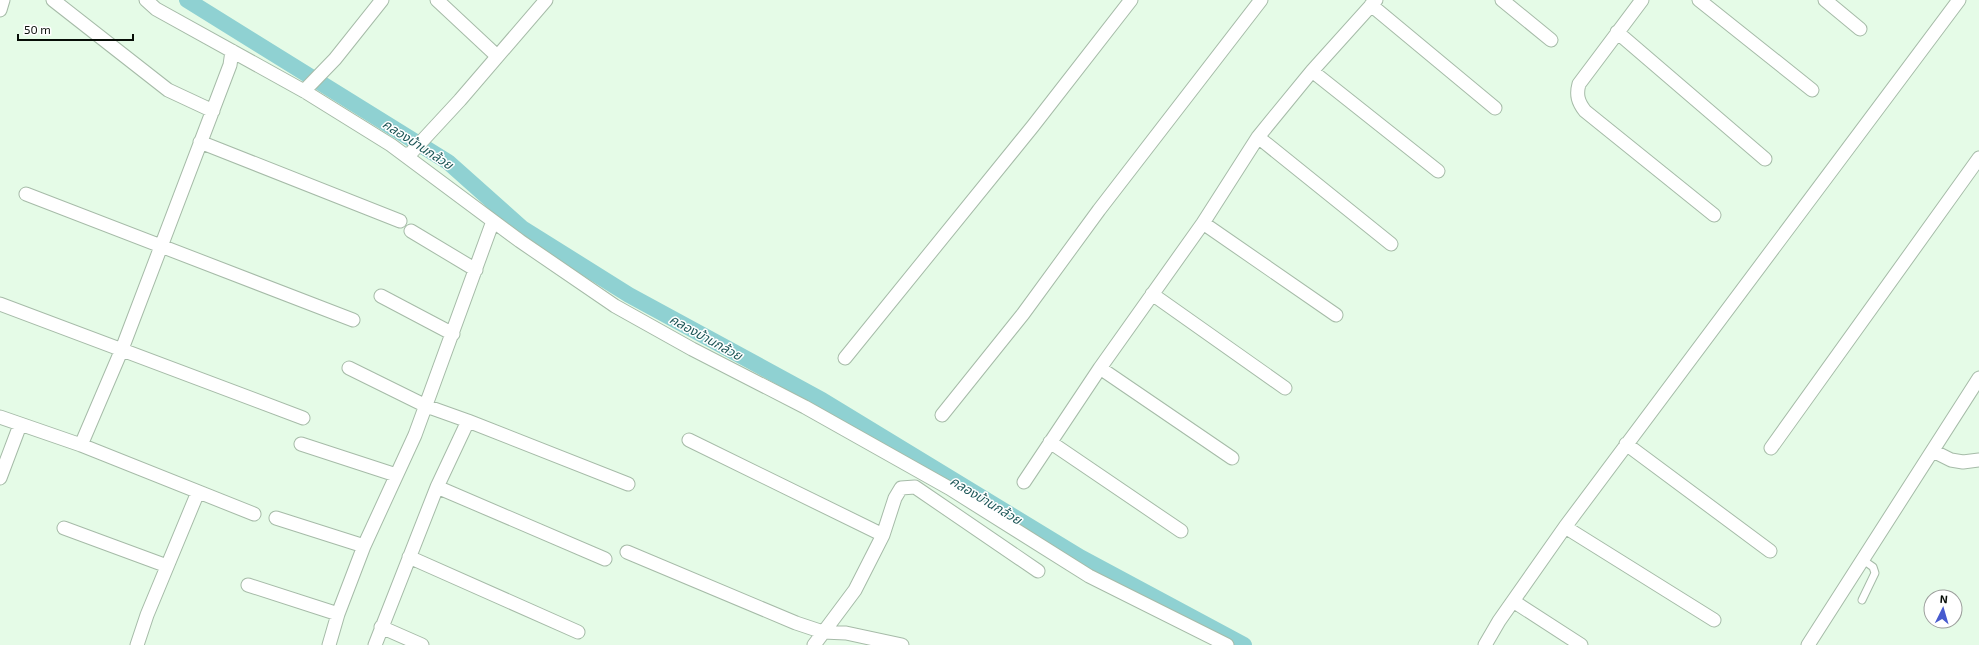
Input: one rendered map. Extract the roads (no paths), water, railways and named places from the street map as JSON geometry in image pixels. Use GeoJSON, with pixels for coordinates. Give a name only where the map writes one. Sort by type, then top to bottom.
{"type":"FeatureCollection","features":[{"type":"Feature","properties":{"kind":"street"},"geometry":{"type":"LineString","coordinates":[[0,10],[3,0]]}},
{"type":"Feature","properties":{"kind":"street"},"geometry":{"type":"LineString","coordinates":[[53,0],[168,90],[213,111]]}},
{"type":"Feature","properties":{"kind":"street"},"geometry":{"type":"LineString","coordinates":[[146,0],[156,9],[232,51],[308,88],[407,154],[493,221],[615,306],[692,349],[805,407],[942,484],[1089,576],[1227,645]]}},
{"type":"Feature","properties":{"kind":"street"},"geometry":{"type":"LineString","coordinates":[[308,88],[335,59],[382,0]]}},
{"type":"Feature","properties":{"kind":"street"},"geometry":{"type":"LineString","coordinates":[[437,0],[497,56]]}},
{"type":"Feature","properties":{"kind":"street"},"geometry":{"type":"LineString","coordinates":[[407,154],[435,127],[546,0]]}},
{"type":"Feature","properties":{"kind":"street"},"geometry":{"type":"LineString","coordinates":[[845,358],[1033,126],[1131,0]]}},
{"type":"Feature","properties":{"kind":"street"},"geometry":{"type":"LineString","coordinates":[[942,415],[1023,314],[1099,210],[1261,0]]}},
{"type":"Feature","properties":{"kind":"street"},"geometry":{"type":"LineString","coordinates":[[1502,0],[1551,40]]}},
{"type":"Feature","properties":{"kind":"street"},"geometry":{"type":"LineString","coordinates":[[1642,0],[1579,84],[1579,103],[1585,111],[1714,215]]}},
{"type":"Feature","properties":{"kind":"street"},"geometry":{"type":"LineString","coordinates":[[1699,0],[1812,90]]}},
{"type":"Feature","properties":{"kind":"street"},"geometry":{"type":"LineString","coordinates":[[1825,0],[1860,29]]}},
{"type":"Feature","properties":{"kind":"street"},"geometry":{"type":"LineString","coordinates":[[1485,645],[1513,601],[1565,527],[1959,0]]}},
{"type":"Feature","properties":{"kind":"street"},"geometry":{"type":"LineString","coordinates":[[1024,482],[1100,368],[1203,223],[1258,137],[1312,71],[1374,3],[1495,108]]}},
{"type":"Feature","properties":{"kind":"street"},"geometry":{"type":"LineString","coordinates":[[1617,32],[1765,159]]}},
{"type":"Feature","properties":{"kind":"street"},"geometry":{"type":"LineString","coordinates":[[81,445],[122,349],[230,65],[232,51]]}},
{"type":"Feature","properties":{"kind":"street"},"geometry":{"type":"LineString","coordinates":[[1312,71],[1438,171]]}},
{"type":"Feature","properties":{"kind":"street"},"geometry":{"type":"LineString","coordinates":[[1258,137],[1391,244]]}},
{"type":"Feature","properties":{"kind":"street"},"geometry":{"type":"LineString","coordinates":[[200,142],[400,221]]}},
{"type":"Feature","properties":{"kind":"street"},"geometry":{"type":"LineString","coordinates":[[1771,448],[1979,158]]}},
{"type":"Feature","properties":{"kind":"street"},"geometry":{"type":"LineString","coordinates":[[26,194],[353,320]]}},
{"type":"Feature","properties":{"kind":"street"},"geometry":{"type":"LineString","coordinates":[[329,645],[338,614],[364,546],[415,435],[493,221]]}},
{"type":"Feature","properties":{"kind":"street"},"geometry":{"type":"LineString","coordinates":[[1203,223],[1336,315]]}},
{"type":"Feature","properties":{"kind":"street"},"geometry":{"type":"LineString","coordinates":[[411,231],[476,270]]}},
{"type":"Feature","properties":{"kind":"street"},"geometry":{"type":"LineString","coordinates":[[1152,294],[1285,388]]}},
{"type":"Feature","properties":{"kind":"street"},"geometry":{"type":"LineString","coordinates":[[381,296],[453,334]]}},
{"type":"Feature","properties":{"kind":"street"},"geometry":{"type":"LineString","coordinates":[[0,304],[303,418]]}},
{"type":"Feature","properties":{"kind":"street"},"geometry":{"type":"LineString","coordinates":[[349,368],[426,406],[628,484]]}},
{"type":"Feature","properties":{"kind":"street"},"geometry":{"type":"LineString","coordinates":[[1100,368],[1232,458]]}},
{"type":"Feature","properties":{"kind":"street"},"geometry":{"type":"LineString","coordinates":[[1808,645],[1979,378]]}},
{"type":"Feature","properties":{"kind":"street"},"geometry":{"type":"LineString","coordinates":[[0,417],[81,445],[254,514]]}},
{"type":"Feature","properties":{"kind":"street"},"geometry":{"type":"LineString","coordinates":[[374,645],[437,487],[468,422]]}},
{"type":"Feature","properties":{"kind":"street"},"geometry":{"type":"LineString","coordinates":[[0,478],[20,425]]}},
{"type":"Feature","properties":{"kind":"street"},"geometry":{"type":"LineString","coordinates":[[689,440],[883,535]]}},
{"type":"Feature","properties":{"kind":"street"},"geometry":{"type":"LineString","coordinates":[[1050,442],[1181,531]]}},
{"type":"Feature","properties":{"kind":"street"},"geometry":{"type":"LineString","coordinates":[[301,444],[396,475]]}},
{"type":"Feature","properties":{"kind":"street"},"geometry":{"type":"LineString","coordinates":[[1626,444],[1770,551]]}},
{"type":"Feature","properties":{"kind":"street"},"geometry":{"type":"LineString","coordinates":[[1933,451],[1952,460],[1963,462],[1974,459],[1979,460]]}},
{"type":"Feature","properties":{"kind":"street"},"geometry":{"type":"LineString","coordinates":[[437,487],[605,559]]}},
{"type":"Feature","properties":{"kind":"street"},"geometry":{"type":"LineString","coordinates":[[814,645],[855,590],[883,535],[895,498],[901,488],[915,487],[1038,571]]}},
{"type":"Feature","properties":{"kind":"street"},"geometry":{"type":"LineString","coordinates":[[137,645],[167,566],[198,492]]}},
{"type":"Feature","properties":{"kind":"street"},"geometry":{"type":"LineString","coordinates":[[276,518],[364,546]]}},
{"type":"Feature","properties":{"kind":"street"},"geometry":{"type":"LineString","coordinates":[[1565,527],[1714,620]]}},
{"type":"Feature","properties":{"kind":"street"},"geometry":{"type":"LineString","coordinates":[[64,528],[167,566]]}},
{"type":"Feature","properties":{"kind":"street"},"geometry":{"type":"LineString","coordinates":[[627,552],[796,623],[823,632],[846,633],[902,645]]}},
{"type":"Feature","properties":{"kind":"street"},"geometry":{"type":"LineString","coordinates":[[409,557],[578,632]]}},
{"type":"Feature","properties":{"kind":"street"},"geometry":{"type":"LineString","coordinates":[[248,585],[338,614]]}},
{"type":"Feature","properties":{"kind":"street"},"geometry":{"type":"LineString","coordinates":[[1513,601],[1581,645]]}},
{"type":"Feature","properties":{"kind":"street"},"geometry":{"type":"LineString","coordinates":[[381,627],[422,645]]}},
{"type":"Feature","properties":{"kind":"lane"},"geometry":{"type":"LineString","coordinates":[[1862,600],[1875,573],[1873,567],[1863,560]]}},
{"type":"Feature","properties":{"kind":"waterway","name":"คลองบ้านกล้วย"},"geometry":{"type":"LineString","coordinates":[[187,0],[448,162],[522,228],[629,295],[822,400],[1080,557],[1244,645]]}}]}
